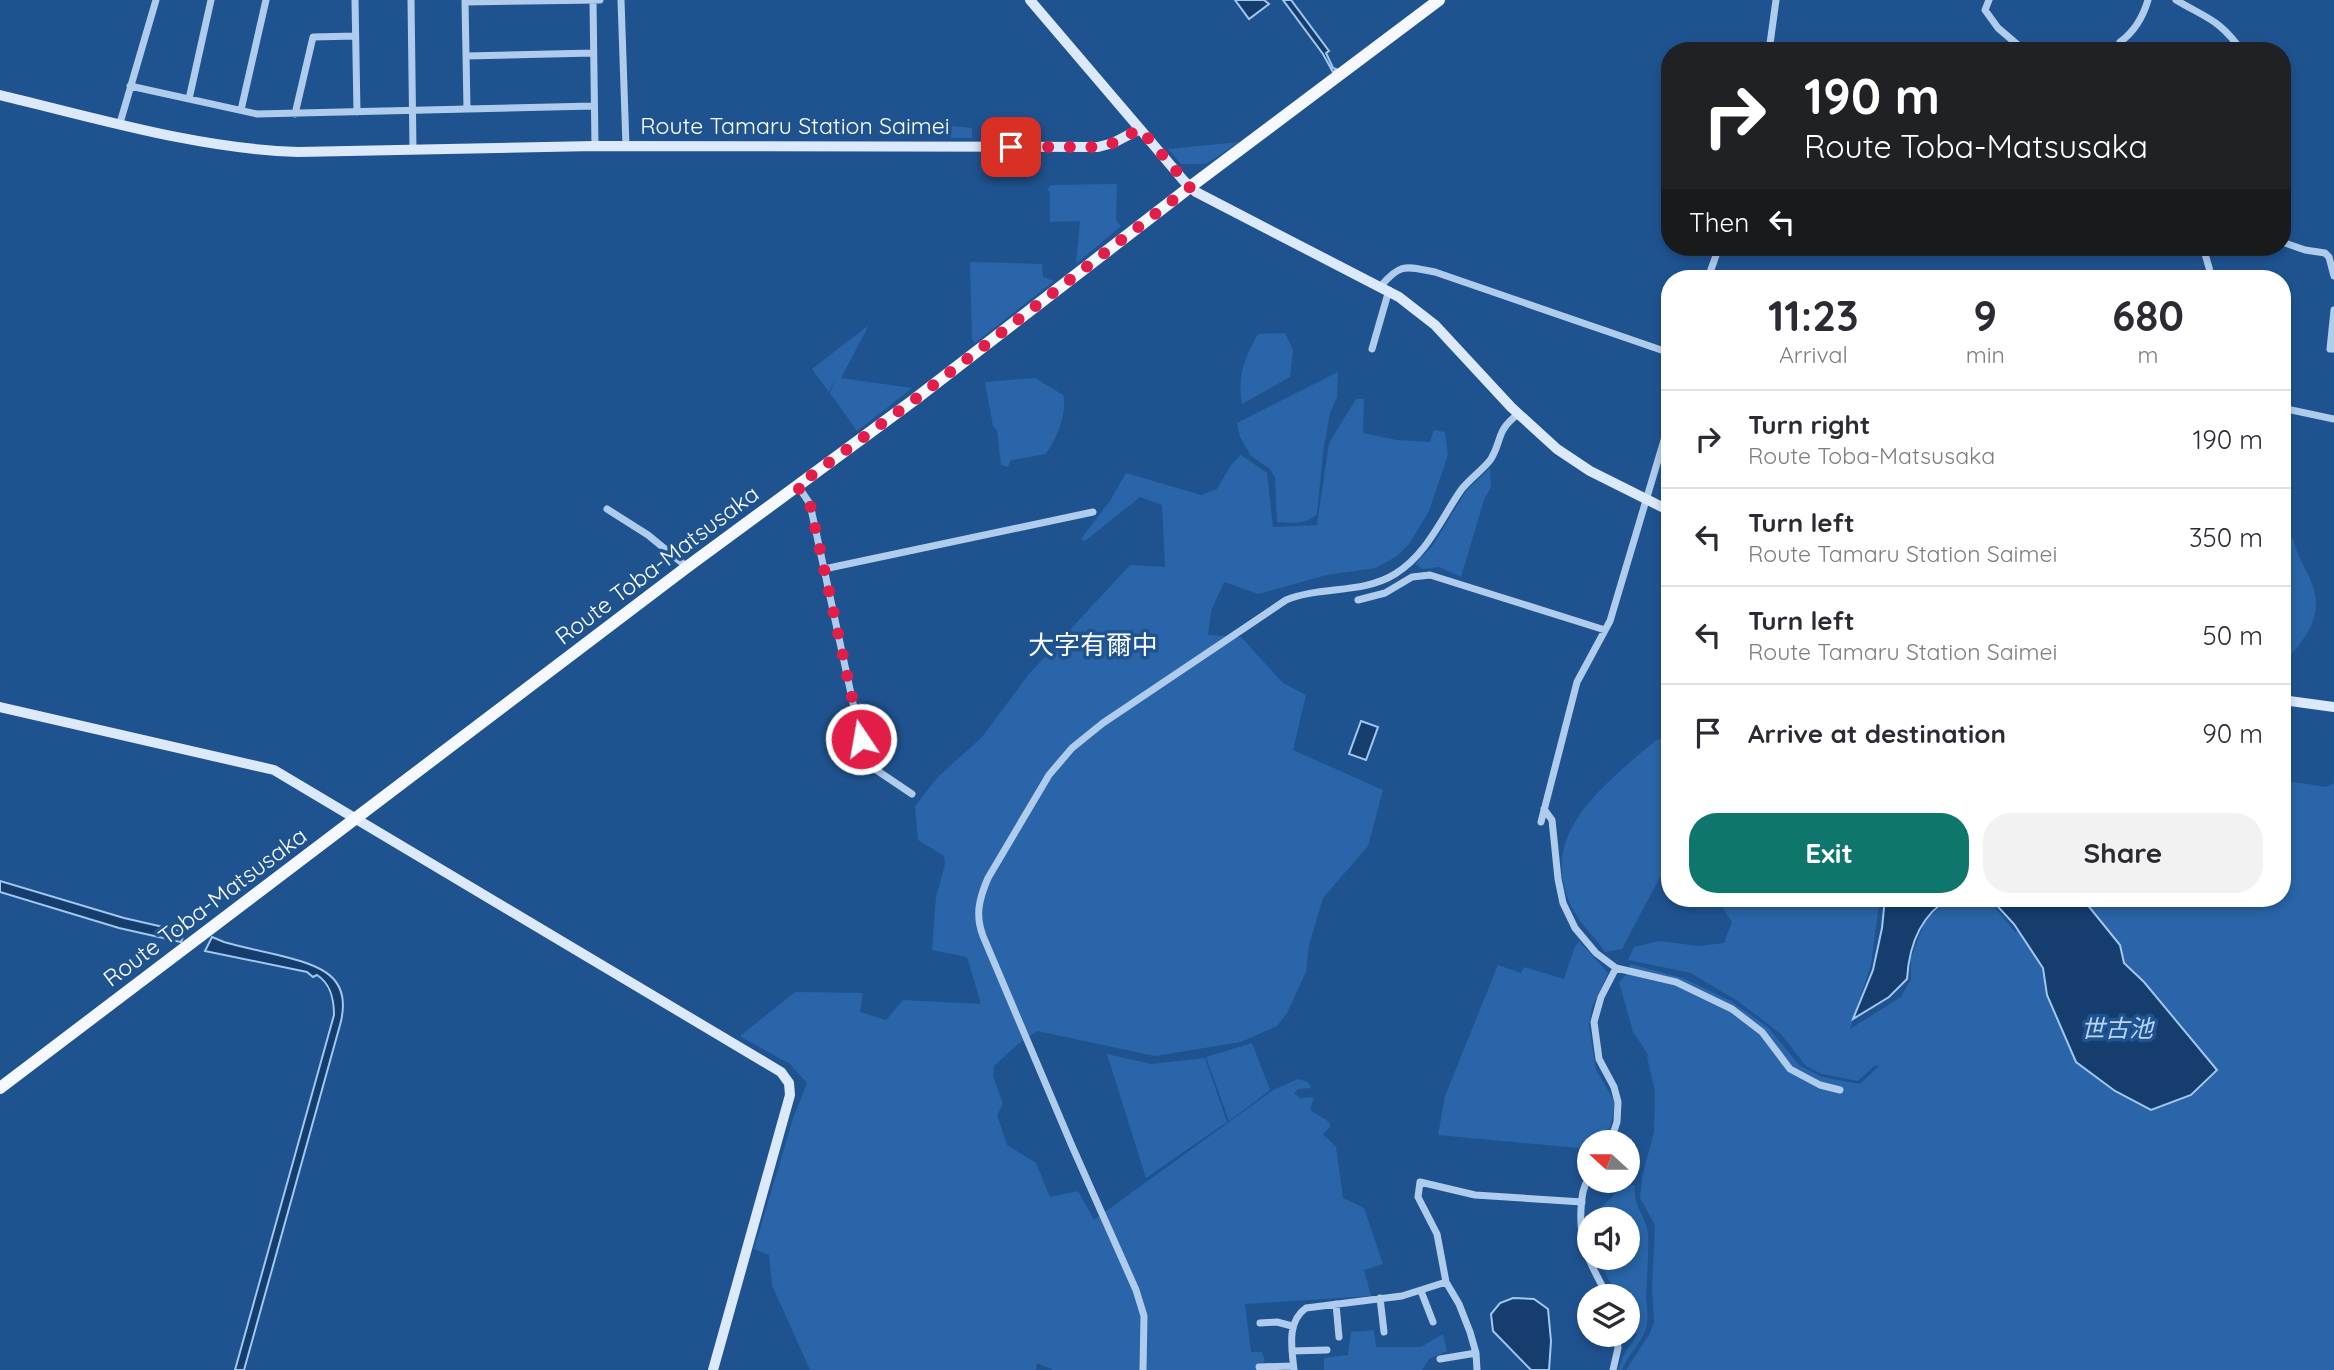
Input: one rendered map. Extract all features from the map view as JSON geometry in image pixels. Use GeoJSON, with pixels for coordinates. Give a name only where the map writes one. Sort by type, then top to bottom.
{"type":"FeatureCollection","features":[{"type":"Feature","properties":{"kind":"main road"},"geometry":{"type":"LineString","coordinates":[[1030,0],[1190,187],[1385,288],[1435,325],[1546,440],[1607,481],[1661,507]]}},
{"type":"Feature","properties":{"kind":"main road","name":"Route Toba-Matsusaka"},"geometry":{"type":"LineString","coordinates":[[0,1088],[357,820],[687,567],[914,400],[1190,187],[1439,0]]}},
{"type":"Feature","properties":{"kind":"main road","name":"Route Tamaru Station Saimei"},"geometry":{"type":"LineString","coordinates":[[0,95],[215,144],[298,152],[595,146],[1098,147],[1113,143],[1140,129]]}},
{"type":"Feature","properties":{"kind":"main road"},"geometry":{"type":"LineString","coordinates":[[2291,701],[2334,707]]}},
{"type":"Feature","properties":{"kind":"main road"},"geometry":{"type":"LineString","coordinates":[[0,707],[274,770],[776,1067],[786,1076],[790,1095],[713,1370]]}},
{"type":"Feature","properties":{"kind":"street"},"geometry":{"type":"LineString","coordinates":[[120,123],[156,0]]}},
{"type":"Feature","properties":{"kind":"street"},"geometry":{"type":"LineString","coordinates":[[189,99],[211,0]]}},
{"type":"Feature","properties":{"kind":"street"},"geometry":{"type":"LineString","coordinates":[[241,110],[266,0]]}},
{"type":"Feature","properties":{"kind":"street"},"geometry":{"type":"LineString","coordinates":[[355,0],[357,112]]}},
{"type":"Feature","properties":{"kind":"street"},"geometry":{"type":"LineString","coordinates":[[411,0],[413,150]]}},
{"type":"Feature","properties":{"kind":"street"},"geometry":{"type":"LineString","coordinates":[[467,109],[465,1],[600,0]]}},
{"type":"Feature","properties":{"kind":"street"},"geometry":{"type":"LineString","coordinates":[[621,0],[626,146]]}},
{"type":"Feature","properties":{"kind":"street"},"geometry":{"type":"LineString","coordinates":[[1770,42],[1776,0]]}},
{"type":"Feature","properties":{"kind":"street"},"geometry":{"type":"LineString","coordinates":[[1989,0],[1984,10],[2015,42]]}},
{"type":"Feature","properties":{"kind":"street"},"geometry":{"type":"LineString","coordinates":[[2120,42],[2130,34],[2148,0]]}},
{"type":"Feature","properties":{"kind":"street"},"geometry":{"type":"LineString","coordinates":[[2176,0],[2223,26],[2235,42]]}},
{"type":"Feature","properties":{"kind":"street"},"geometry":{"type":"LineString","coordinates":[[593,1],[595,146]]}},
{"type":"Feature","properties":{"kind":"street"},"geometry":{"type":"LineString","coordinates":[[295,114],[313,37],[355,36]]}},
{"type":"Feature","properties":{"kind":"street"},"geometry":{"type":"LineString","coordinates":[[466,56],[593,53]]}},
{"type":"Feature","properties":{"kind":"street"},"geometry":{"type":"LineString","coordinates":[[131,86],[257,114],[594,106]]}},
{"type":"Feature","properties":{"kind":"street"},"geometry":{"type":"LineString","coordinates":[[2291,245],[2325,253],[2329,257],[2334,276]]}},
{"type":"Feature","properties":{"kind":"street"},"geometry":{"type":"LineString","coordinates":[[1372,349],[1385,288],[1395,271],[1403,267],[1435,272],[1661,350]]}},
{"type":"Feature","properties":{"kind":"street"},"geometry":{"type":"LineString","coordinates":[[2334,310],[2330,349],[2334,349]]}},
{"type":"Feature","properties":{"kind":"street"},"geometry":{"type":"LineString","coordinates":[[2291,410],[2307,411],[2334,419]]}},
{"type":"Feature","properties":{"kind":"street"},"geometry":{"type":"LineString","coordinates":[[1143,1370],[1144,1317],[1136,1290],[983,936],[978,911],[981,895],[988,878],[1049,775],[1077,743],[1286,600],[1308,593],[1358,586],[1397,573],[1426,545],[1463,488],[1490,459],[1504,427],[1518,414]]}},
{"type":"Feature","properties":{"kind":"street"},"geometry":{"type":"LineString","coordinates":[[1541,822],[1577,682],[1605,631],[1661,451]]}},
{"type":"Feature","properties":{"kind":"street"},"geometry":{"type":"LineString","coordinates":[[797,486],[810,504],[866,763],[912,794]]}},
{"type":"Feature","properties":{"kind":"street"},"geometry":{"type":"LineString","coordinates":[[607,509],[648,535],[687,567]]}},
{"type":"Feature","properties":{"kind":"street"},"geometry":{"type":"LineString","coordinates":[[824,569],[1094,512]]}},
{"type":"Feature","properties":{"kind":"street"},"geometry":{"type":"LineString","coordinates":[[1358,600],[1385,593],[1412,577],[1430,575],[1605,631]]}},
{"type":"Feature","properties":{"kind":"street"},"geometry":{"type":"LineString","coordinates":[[1544,809],[1552,820],[1563,903],[1575,928],[1606,962],[1616,968],[1676,982],[1732,1009],[1762,1032],[1790,1069],[1819,1085],[1840,1090]]}},
{"type":"Feature","properties":{"kind":"street"},"geometry":{"type":"LineString","coordinates":[[1615,1130],[1618,1102],[1599,1059],[1594,1022],[1601,997],[1616,968]]}},
{"type":"Feature","properties":{"kind":"street"},"geometry":{"type":"LineString","coordinates":[[1477,1370],[1476,1353],[1465,1317],[1446,1282],[1437,1234],[1418,1197],[1420,1182],[1475,1195],[1582,1202]]}},
{"type":"Feature","properties":{"kind":"street"},"geometry":{"type":"LineString","coordinates":[[1583,1194],[1582,1243],[1602,1284]]}},
{"type":"Feature","properties":{"kind":"street"},"geometry":{"type":"LineString","coordinates":[[1259,1367],[1293,1368],[1292,1326],[1300,1312],[1306,1308],[1402,1296],[1446,1282]]}},
{"type":"Feature","properties":{"kind":"street"},"geometry":{"type":"LineString","coordinates":[[1421,1291],[1433,1322]]}},
{"type":"Feature","properties":{"kind":"street"},"geometry":{"type":"LineString","coordinates":[[1380,1298],[1384,1332]]}},
{"type":"Feature","properties":{"kind":"street"},"geometry":{"type":"LineString","coordinates":[[1336,1304],[1339,1337]]}},
{"type":"Feature","properties":{"kind":"street"},"geometry":{"type":"LineString","coordinates":[[1261,1324],[1277,1322],[1292,1326]]}},
{"type":"Feature","properties":{"kind":"street"},"geometry":{"type":"LineString","coordinates":[[1614,1370],[1618,1347]]}},
{"type":"Feature","properties":{"kind":"street"},"geometry":{"type":"LineString","coordinates":[[1292,1351],[1327,1350]]}},
{"type":"Feature","properties":{"kind":"street"},"geometry":{"type":"LineString","coordinates":[[1440,1359],[1476,1353]]}},
{"type":"Feature","properties":{"kind":"shaded area"},"geometry":{"type":"Polygon","coordinates":[[[952,126],[972,128],[972,138],[951,138],[952,126]]]}},
{"type":"Feature","properties":{"kind":"shaded area"},"geometry":{"type":"Polygon","coordinates":[[[1239,142],[1206,164],[1181,164],[1168,149],[1239,142]]]}},
{"type":"Feature","properties":{"kind":"shaded area"},"geometry":{"type":"Polygon","coordinates":[[[1117,184],[1116,220],[1121,226],[1076,264],[1080,221],[1050,222],[1050,192],[1047,190],[1051,185],[1117,184]]]}},
{"type":"Feature","properties":{"kind":"shaded area"},"geometry":{"type":"Polygon","coordinates":[[[970,262],[1042,264],[1043,277],[1054,281],[975,343],[972,339],[970,262]]]}},
{"type":"Feature","properties":{"kind":"shaded area"},"geometry":{"type":"Polygon","coordinates":[[[869,325],[841,378],[912,388],[857,431],[830,393],[837,377],[829,392],[812,369],[869,325]]]}},
{"type":"Feature","properties":{"kind":"shaded area"},"geometry":{"type":"Polygon","coordinates":[[[1285,333],[1293,350],[1290,377],[1242,404],[1243,367],[1258,334],[1285,333]]]}},
{"type":"Feature","properties":{"kind":"shaded area"},"geometry":{"type":"Polygon","coordinates":[[[1338,372],[1337,397],[1330,413],[1323,452],[1317,514],[1303,522],[1277,522],[1275,478],[1270,469],[1251,456],[1240,437],[1237,423],[1338,372]]]}},
{"type":"Feature","properties":{"kind":"shaded area"},"geometry":{"type":"Polygon","coordinates":[[[1035,378],[1063,395],[1064,409],[1057,434],[1046,454],[1011,460],[1008,467],[1001,465],[997,430],[993,426],[985,382],[1035,378]]]}},
{"type":"Feature","properties":{"kind":"shaded area"},"geometry":{"type":"Polygon","coordinates":[[[1356,399],[1364,399],[1363,433],[1397,440],[1430,442],[1434,430],[1445,432],[1448,455],[1429,511],[1409,544],[1397,556],[1376,568],[1327,575],[1258,594],[1224,582],[1211,611],[1208,635],[1241,637],[1283,683],[1306,695],[1293,750],[1383,790],[1368,846],[1323,898],[1309,945],[1306,972],[1287,1013],[1277,1026],[1241,1042],[1155,1056],[1037,1031],[994,1066],[993,1076],[1003,1104],[997,1115],[1007,1145],[1036,1163],[1050,1197],[1078,1191],[1094,1220],[1273,1090],[1298,1079],[1308,1082],[1311,1088],[1298,1089],[1294,1094],[1301,1098],[1314,1097],[1310,1110],[1329,1122],[1330,1127],[1323,1134],[1336,1147],[1343,1198],[1364,1208],[1383,1264],[1364,1270],[1371,1296],[1245,1304],[1251,1352],[1262,1352],[1265,1361],[1255,1367],[1258,1370],[1054,1370],[1037,1363],[1036,1370],[810,1370],[772,1285],[769,1255],[754,1249],[793,1119],[807,1083],[790,1064],[740,1036],[795,992],[863,993],[860,1012],[886,1020],[903,1000],[981,1004],[967,957],[932,950],[936,897],[945,864],[944,856],[918,840],[915,806],[938,777],[982,737],[1029,674],[1130,565],[1165,567],[1162,505],[1140,497],[1085,541],[1081,539],[1110,501],[1126,473],[1201,495],[1217,489],[1231,465],[1241,455],[1267,473],[1273,527],[1317,525],[1329,443],[1356,399]]]}},
{"type":"Feature","properties":{"kind":"shaded area"},"geometry":{"type":"Polygon","coordinates":[[[1490,468],[1491,487],[1484,500],[1461,577],[1439,567],[1423,569],[1415,564],[1433,545],[1466,491],[1490,468]]]}},
{"type":"Feature","properties":{"kind":"shaded area"},"geometry":{"type":"Polygon","coordinates":[[[2291,538],[2312,584],[2316,608],[2310,628],[2291,654],[2291,538]]]}},
{"type":"Feature","properties":{"kind":"shaded area"},"geometry":{"type":"Polygon","coordinates":[[[1661,738],[1661,875],[1622,949],[1605,952],[1575,913],[1564,885],[1562,860],[1568,836],[1580,814],[1596,794],[1661,738]]]}},
{"type":"Feature","properties":{"kind":"shaded area"},"geometry":{"type":"Polygon","coordinates":[[[2291,781],[2326,787],[2334,783],[2334,1370],[1626,1370],[1654,1323],[1652,1286],[1655,1225],[1640,1198],[1642,1177],[1654,1132],[1655,1091],[1647,1057],[1649,1056],[1633,1032],[1619,982],[1628,973],[1630,964],[1683,978],[1729,1000],[1768,1027],[1799,1065],[1822,1077],[1860,1084],[1879,1066],[1875,1065],[1858,1081],[1822,1074],[1806,1066],[1781,1034],[1739,1002],[1691,973],[1628,960],[1634,947],[1659,941],[1699,946],[1724,943],[1732,922],[1722,907],[1879,907],[1871,964],[1850,1029],[1901,997],[1911,979],[1911,958],[1925,921],[1940,907],[1994,907],[2015,932],[2049,907],[2291,907],[2291,781]]]}},
{"type":"Feature","properties":{"kind":"shaded area"},"geometry":{"type":"Polygon","coordinates":[[[1579,941],[1608,973],[1592,1007],[1589,1025],[1596,1070],[1615,1102],[1609,1130],[1577,1130],[1577,1148],[1438,1135],[1445,1096],[1498,965],[1521,973],[1524,967],[1564,979],[1579,941]]]}},
{"type":"Feature","properties":{"kind":"shaded area"},"geometry":{"type":"Polygon","coordinates":[[[1252,1043],[1270,1090],[1229,1121],[1206,1057],[1252,1043]]]}},
{"type":"Feature","properties":{"kind":"shaded area"},"geometry":{"type":"Polygon","coordinates":[[[1107,1054],[1151,1064],[1205,1058],[1227,1122],[1146,1178],[1107,1054]]]}},
{"type":"Feature","properties":{"kind":"shaded area"},"geometry":{"type":"Polygon","coordinates":[[[1615,1194],[1635,1194],[1639,1207],[1602,1207],[1615,1194]]]}},
{"type":"Feature","properties":{"kind":"shaded area"},"geometry":{"type":"Polygon","coordinates":[[[1640,1210],[1648,1236],[1648,1316],[1646,1329],[1640,1340],[1640,1284],[1611,1284],[1604,1270],[1640,1270],[1640,1210]]]}},
{"type":"Feature","properties":{"kind":"shaded area"},"geometry":{"type":"Polygon","coordinates":[[[1374,1330],[1376,1347],[1421,1347],[1443,1334],[1447,1351],[1429,1359],[1422,1370],[1324,1370],[1324,1358],[1348,1355],[1351,1332],[1374,1330]]]}},
{"type":"Feature","properties":{"kind":"shaded area"},"geometry":{"type":"Polygon","coordinates":[[[1629,1347],[1635,1347],[1622,1370],[1618,1370],[1629,1347]]]}},
{"type":"Feature","properties":{"kind":"water"},"geometry":{"type":"Polygon","coordinates":[[[1235,0],[1264,0],[1269,4],[1249,19],[1235,0]]]}},
{"type":"Feature","properties":{"kind":"water"},"geometry":{"type":"Polygon","coordinates":[[[1283,0],[1291,0],[1329,51],[1326,53],[1336,69],[1333,72],[1323,54],[1283,0]]]}},
{"type":"Feature","properties":{"kind":"water"},"geometry":{"type":"Polygon","coordinates":[[[1361,721],[1378,727],[1366,760],[1349,754],[1361,721]]]}},
{"type":"Feature","properties":{"kind":"water"},"geometry":{"type":"Polygon","coordinates":[[[0,881],[124,918],[185,932],[181,942],[119,928],[0,892],[0,881]]]}},
{"type":"Feature","properties":{"kind":"water"},"geometry":{"type":"Polygon","coordinates":[[[1884,907],[1938,907],[1918,932],[1910,955],[1907,979],[1889,997],[1853,1019],[1873,970],[1884,907]]]}},
{"type":"Feature","properties":{"kind":"water","name":"世古池"},"geometry":{"type":"Polygon","coordinates":[[[1998,907],[2089,907],[2120,945],[2124,963],[2144,982],[2217,1070],[2191,1095],[2151,1110],[2115,1091],[2076,1062],[2047,995],[2043,968],[2014,924],[1998,907]]]}},
{"type":"Feature","properties":{"kind":"water"},"geometry":{"type":"Polygon","coordinates":[[[212,937],[318,968],[337,983],[342,994],[340,1025],[244,1370],[235,1370],[334,1009],[329,987],[317,975],[313,977],[307,972],[205,951],[212,937]]]}},
{"type":"Feature","properties":{"kind":"water"},"geometry":{"type":"Polygon","coordinates":[[[1513,1298],[1534,1299],[1548,1309],[1551,1341],[1549,1370],[1531,1370],[1493,1331],[1491,1314],[1500,1303],[1513,1298]]]}},
{"type":"Feature","properties":{"kind":"district","name":"大字有爾中"},"geometry":{"type":"Point","coordinates":[1093,645]}},
{"type":"Feature","properties":{"kind":"route"},"geometry":{"type":"LineString","coordinates":[[861,739],[810,504],[797,486],[914,400],[1190,187],[1140,129],[1125,138],[1098,147],[1011,147]]}}]}
